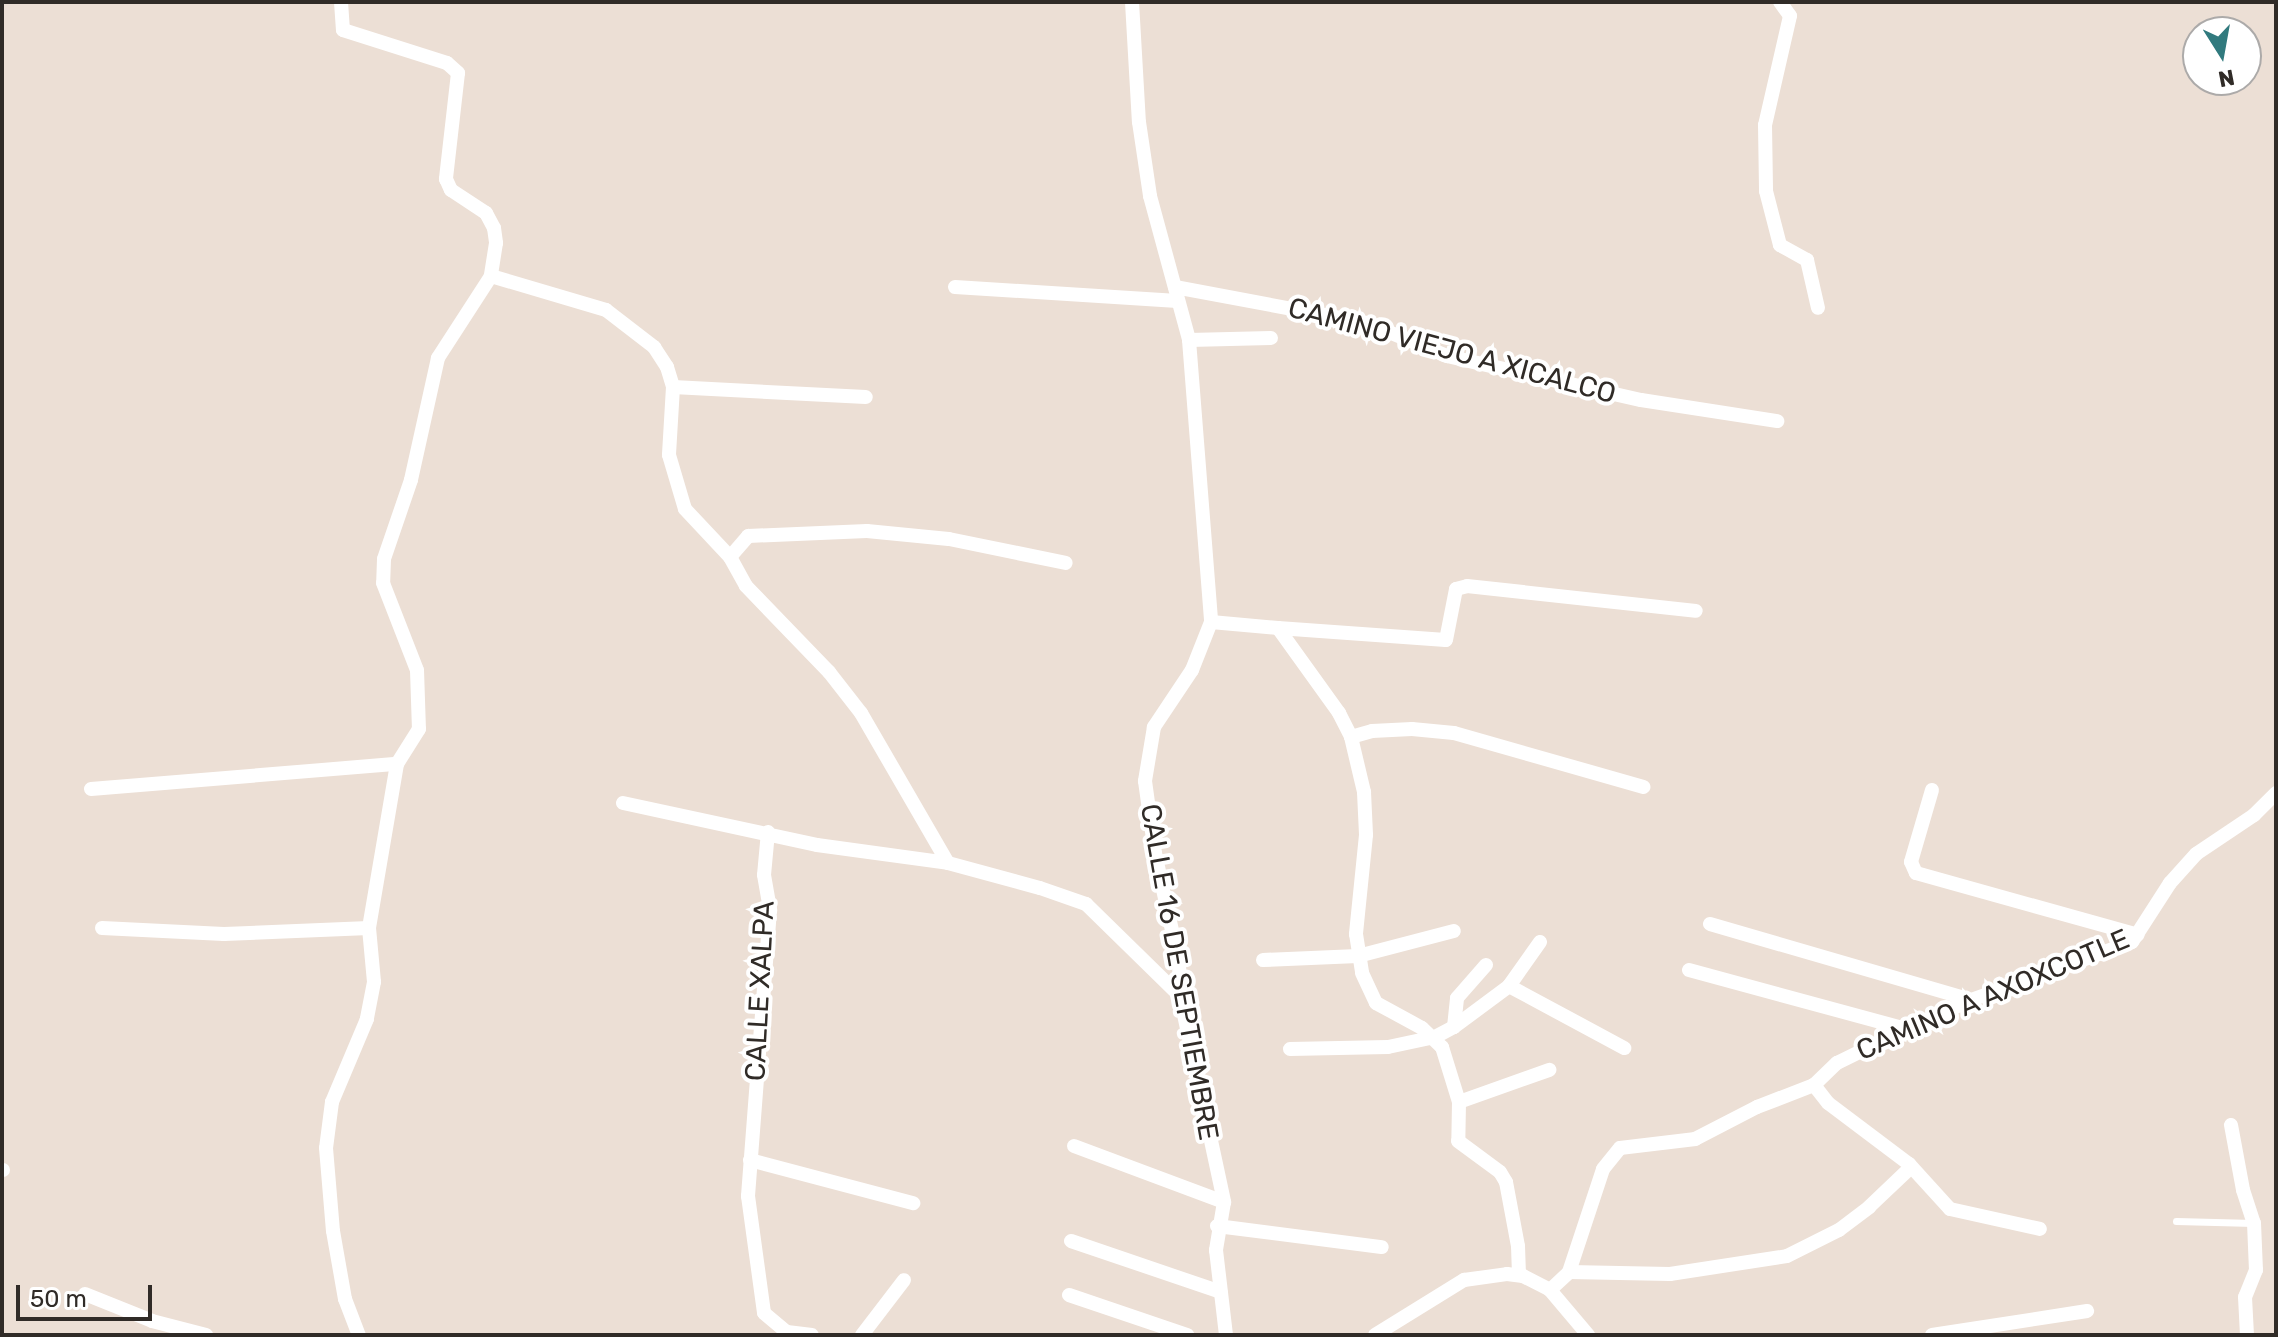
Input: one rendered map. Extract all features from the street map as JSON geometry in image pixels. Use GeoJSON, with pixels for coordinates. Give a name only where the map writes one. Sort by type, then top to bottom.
{"type":"FeatureCollection","features":[{"type":"Feature","properties":{"kind":"street"},"geometry":{"type":"LineString","coordinates":[[341,2],[343,30],[447,63],[458,73],[446,179],[451,190],[486,213],[494,228],[495,260],[491,276],[438,358],[411,480],[384,559],[383,583],[417,670],[419,729],[397,764],[369,928],[374,982],[367,1019],[332,1102],[326,1148],[333,1231],[345,1299],[359,1335]]}},
{"type":"Feature","properties":{"kind":"street"},"geometry":{"type":"LineString","coordinates":[[1132,2],[1139,122],[1150,196],[1189,340],[1211,622],[1446,640],[1456,589],[1467,586],[1696,611]]}},
{"type":"Feature","properties":{"kind":"street"},"geometry":{"type":"LineString","coordinates":[[1780,2],[1790,16],[1765,125],[1766,191],[1780,245],[1807,260],[1818,308]]}},
{"type":"Feature","properties":{"kind":"street"},"geometry":{"type":"LineString","coordinates":[[491,276],[606,310],[654,347],[667,367],[673,387],[669,455],[674,481],[685,509],[730,557],[746,586],[829,672],[861,713],[948,863]]}},
{"type":"Feature","properties":{"kind":"street","name":"CAMINO VIEJO A XICALCO"},"geometry":{"type":"LineString","coordinates":[[955,287],[1177,294],[1367,323],[1447,356],[1641,400],[1777,421]]}},
{"type":"Feature","properties":{"kind":"street"},"geometry":{"type":"LineString","coordinates":[[1189,340],[1271,338]]}},
{"type":"Feature","properties":{"kind":"street"},"geometry":{"type":"LineString","coordinates":[[673,387],[866,397]]}},
{"type":"Feature","properties":{"kind":"street"},"geometry":{"type":"LineString","coordinates":[[730,557],[748,536],[867,531],[949,539],[1066,563]]}},
{"type":"Feature","properties":{"kind":"street","name":"CALLE 16 DE SEPTIEMBRE"},"geometry":{"type":"LineString","coordinates":[[1211,622],[1192,670],[1154,727],[1145,781],[1155,853],[1179,962],[1180,996],[1224,1202],[1217,1226],[1216,1250],[1226,1335]]}},
{"type":"Feature","properties":{"kind":"street"},"geometry":{"type":"LineString","coordinates":[[1278,628],[1339,713],[1351,737],[1364,792],[1366,835],[1356,934],[1358,956],[1368,991],[1376,1003],[1435,1037],[1446,1056],[1459,1102],[1458,1141],[1500,1172],[1506,1182],[1518,1246],[1519,1274]]}},
{"type":"Feature","properties":{"kind":"street"},"geometry":{"type":"LineString","coordinates":[[1351,737],[1372,731],[1412,729],[1454,733],[1643,787]]}},
{"type":"Feature","properties":{"kind":"street"},"geometry":{"type":"LineString","coordinates":[[91,789],[397,764]]}},
{"type":"Feature","properties":{"kind":"street"},"geometry":{"type":"LineString","coordinates":[[1932,790],[1911,862],[1916,873],[2138,935]]}},
{"type":"Feature","properties":{"kind":"street","name":"CAMINO A AXOXCOTLE"},"geometry":{"type":"LineString","coordinates":[[1550,1290],[1569,1272],[1603,1169],[1620,1148],[1695,1139],[1757,1107],[1814,1085],[1837,1063],[1906,1029],[1971,1000],[2132,942],[2170,883],[2196,854],[2254,815],[2276,793]]}},
{"type":"Feature","properties":{"kind":"street"},"geometry":{"type":"LineString","coordinates":[[623,803],[817,845],[948,863],[1086,904],[1180,996]]}},
{"type":"Feature","properties":{"kind":"street","name":"CALLE XALPA"},"geometry":{"type":"LineString","coordinates":[[768,832],[764,875],[770,910],[748,1196],[764,1313],[787,1332],[812,1335]]}},
{"type":"Feature","properties":{"kind":"street"},"geometry":{"type":"LineString","coordinates":[[1710,924],[1971,1000]]}},
{"type":"Feature","properties":{"kind":"street"},"geometry":{"type":"LineString","coordinates":[[102,928],[224,934],[369,928]]}},
{"type":"Feature","properties":{"kind":"street"},"geometry":{"type":"LineString","coordinates":[[1263,960],[1358,956],[1454,931]]}},
{"type":"Feature","properties":{"kind":"street"},"geometry":{"type":"LineString","coordinates":[[1290,1049],[1388,1047],[1435,1037],[1454,1027],[1509,986],[1540,942]]}},
{"type":"Feature","properties":{"kind":"street"},"geometry":{"type":"LineString","coordinates":[[1454,1027],[1457,998],[1486,965]]}},
{"type":"Feature","properties":{"kind":"street"},"geometry":{"type":"LineString","coordinates":[[1689,970],[1906,1029]]}},
{"type":"Feature","properties":{"kind":"street"},"geometry":{"type":"LineString","coordinates":[[1509,986],[1624,1048]]}},
{"type":"Feature","properties":{"kind":"street"},"geometry":{"type":"LineString","coordinates":[[1459,1102],[1549,1070]]}},
{"type":"Feature","properties":{"kind":"street"},"geometry":{"type":"LineString","coordinates":[[1814,1085],[1828,1103],[1909,1164],[1950,1209],[2040,1229]]}},
{"type":"Feature","properties":{"kind":"street"},"geometry":{"type":"LineString","coordinates":[[2231,1125],[2243,1190],[2254,1223],[2256,1270],[2245,1297],[2247,1335]]}},
{"type":"Feature","properties":{"kind":"street"},"geometry":{"type":"LineString","coordinates":[[1074,1146],[1224,1202]]}},
{"type":"Feature","properties":{"kind":"street"},"geometry":{"type":"LineString","coordinates":[[750,1160],[913,1203]]}},
{"type":"Feature","properties":{"kind":"street"},"geometry":{"type":"LineString","coordinates":[[1569,1272],[1670,1274],[1787,1256],[1839,1230],[1869,1207],[1909,1169],[1909,1164]]}},
{"type":"Feature","properties":{"kind":"street"},"geometry":{"type":"LineString","coordinates":[[1217,1226],[1382,1247]]}},
{"type":"Feature","properties":{"kind":"street"},"geometry":{"type":"LineString","coordinates":[[1071,1241],[1221,1292]]}},
{"type":"Feature","properties":{"kind":"street"},"geometry":{"type":"LineString","coordinates":[[1375,1335],[1464,1280],[1519,1274],[1550,1290],[1588,1335]]}},
{"type":"Feature","properties":{"kind":"street"},"geometry":{"type":"LineString","coordinates":[[862,1335],[904,1280]]}},
{"type":"Feature","properties":{"kind":"street"},"geometry":{"type":"LineString","coordinates":[[85,1294],[152,1321],[206,1335]]}},
{"type":"Feature","properties":{"kind":"street"},"geometry":{"type":"LineString","coordinates":[[1069,1295],[1187,1335]]}},
{"type":"Feature","properties":{"kind":"street"},"geometry":{"type":"LineString","coordinates":[[1932,1335],[2087,1311]]}},
{"type":"Feature","properties":{"kind":"lane"},"geometry":{"type":"LineString","coordinates":[[2176,1221],[2254,1223]]}}]}
